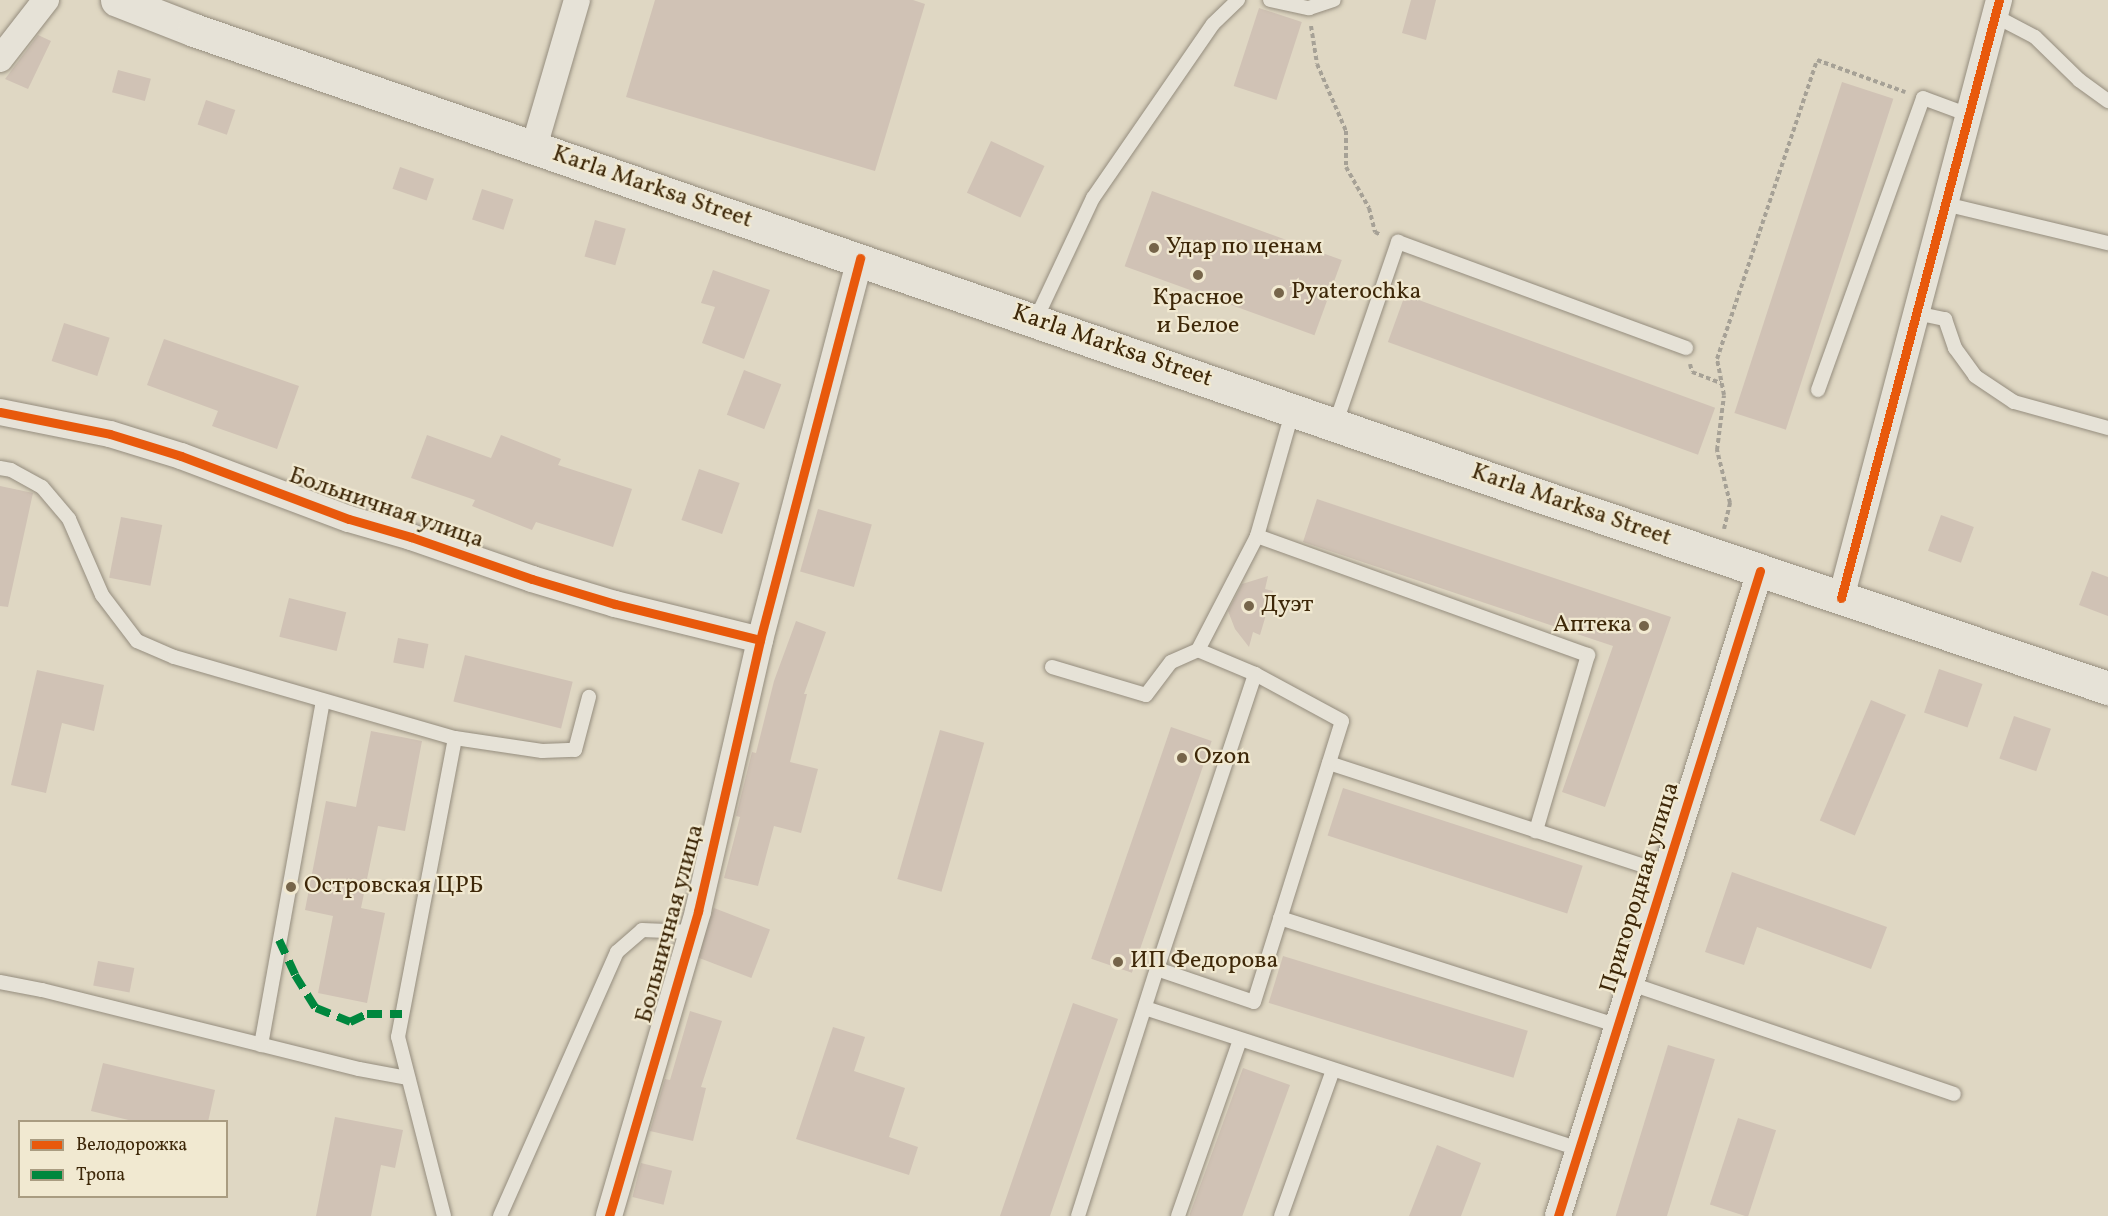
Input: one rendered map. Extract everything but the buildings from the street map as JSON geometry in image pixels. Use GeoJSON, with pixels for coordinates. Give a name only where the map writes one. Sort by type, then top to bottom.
{"type":"FeatureCollection","features":[{"type":"Feature","properties":{"kind":"main road","name":"Karla Marksa Street"},"geometry":{"type":"LineString","coordinates":[[117,0],[194,30],[860,258],[1335,425],[2108,688]]}},
{"type":"Feature","properties":{"kind":"street"},"geometry":{"type":"LineString","coordinates":[[0,59],[46,0]]}},
{"type":"Feature","properties":{"kind":"street"},"geometry":{"type":"LineString","coordinates":[[534,147],[577,0]]}},
{"type":"Feature","properties":{"kind":"street"},"geometry":{"type":"LineString","coordinates":[[1841,598],[1997,8]]}},
{"type":"Feature","properties":{"kind":"street","name":"Больничная улица"},"geometry":{"type":"LineString","coordinates":[[609,1216],[692,932],[760,640],[860,258]]}},
{"type":"Feature","properties":{"kind":"street","name":"Больничная улица"},"geometry":{"type":"LineString","coordinates":[[0,412],[110,434],[181,456],[349,519],[411,537],[532,579],[615,604],[760,640]]}},
{"type":"Feature","properties":{"kind":"street","name":"Пригородная улица"},"geometry":{"type":"LineString","coordinates":[[1558,1216],[1760,571]]}},
{"type":"Feature","properties":{"kind":"lane"},"geometry":{"type":"LineString","coordinates":[[1035,321],[1093,198],[1213,24],[1238,0]]}},
{"type":"Feature","properties":{"kind":"lane"},"geometry":{"type":"LineString","coordinates":[[1270,0],[1309,8],[1334,0]]}},
{"type":"Feature","properties":{"kind":"lane"},"geometry":{"type":"LineString","coordinates":[[1997,8],[2035,36],[2079,80],[2108,101]]}},
{"type":"Feature","properties":{"kind":"lane"},"geometry":{"type":"LineString","coordinates":[[1818,390],[1923,98],[1969,115]]}},
{"type":"Feature","properties":{"kind":"lane"},"geometry":{"type":"LineString","coordinates":[[1945,204],[2108,243]]}},
{"type":"Feature","properties":{"kind":"lane"},"geometry":{"type":"LineString","coordinates":[[1335,425],[1398,242],[1686,348]]}},
{"type":"Feature","properties":{"kind":"lane"},"geometry":{"type":"LineString","coordinates":[[1916,313],[1945,319],[1955,348],[1975,376],[2014,402],[2108,428]]}},
{"type":"Feature","properties":{"kind":"lane"},"geometry":{"type":"LineString","coordinates":[[1052,667],[1146,694],[1171,662],[1198,650],[1257,536],[1293,410]]}},
{"type":"Feature","properties":{"kind":"lane"},"geometry":{"type":"LineString","coordinates":[[0,468],[11,470],[42,487],[69,519],[102,595],[137,641],[174,657],[455,738],[542,751],[575,750],[589,697]]}},
{"type":"Feature","properties":{"kind":"lane"},"geometry":{"type":"LineString","coordinates":[[1257,536],[1588,655],[1536,831]]}},
{"type":"Feature","properties":{"kind":"lane"},"geometry":{"type":"LineString","coordinates":[[1157,969],[1254,1002],[1342,721],[1255,674],[1198,650]]}},
{"type":"Feature","properties":{"kind":"lane"},"geometry":{"type":"LineString","coordinates":[[1078,1216],[1255,674]]}},
{"type":"Feature","properties":{"kind":"lane"},"geometry":{"type":"LineString","coordinates":[[261,1045],[323,701]]}},
{"type":"Feature","properties":{"kind":"lane"},"geometry":{"type":"LineString","coordinates":[[444,1216],[398,1037],[455,738]]}},
{"type":"Feature","properties":{"kind":"lane"},"geometry":{"type":"LineString","coordinates":[[1329,763],[1666,873]]}},
{"type":"Feature","properties":{"kind":"lane"},"geometry":{"type":"LineString","coordinates":[[1280,918],[1618,1026]]}},
{"type":"Feature","properties":{"kind":"lane"},"geometry":{"type":"LineString","coordinates":[[500,1216],[617,952],[642,930],[692,932]]}},
{"type":"Feature","properties":{"kind":"lane"},"geometry":{"type":"LineString","coordinates":[[0,982],[42,990],[261,1045],[408,1078]]}},
{"type":"Feature","properties":{"kind":"lane"},"geometry":{"type":"LineString","coordinates":[[1631,984],[1953,1094]]}},
{"type":"Feature","properties":{"kind":"lane"},"geometry":{"type":"LineString","coordinates":[[1145,1008],[1580,1149]]}},
{"type":"Feature","properties":{"kind":"lane"},"geometry":{"type":"LineString","coordinates":[[1178,1216],[1240,1040]]}},
{"type":"Feature","properties":{"kind":"lane"},"geometry":{"type":"LineString","coordinates":[[1281,1216],[1333,1070]]}},
{"type":"Feature","properties":{"kind":"path"},"geometry":{"type":"LineString","coordinates":[[1309,8],[1317,64],[1346,131],[1346,167],[1369,208],[1375,232],[1398,242]]}},
{"type":"Feature","properties":{"kind":"path"},"geometry":{"type":"LineString","coordinates":[[1718,556],[1731,503],[1717,450],[1724,395],[1717,359],[1816,60],[1923,98]]}},
{"type":"Feature","properties":{"kind":"path"},"geometry":{"type":"LineString","coordinates":[[1686,348],[1692,372],[1721,383]]}},
{"type":"Feature","properties":{"kind":"marked path"},"geometry":{"type":"LineString","coordinates":[[279,940],[295,975],[316,1008],[350,1022],[367,1014],[402,1014]]}},
{"type":"Feature","properties":{"kind":"cycle path"},"geometry":{"type":"LineString","coordinates":[[1841,598],[1999,0]]}},
{"type":"Feature","properties":{"kind":"cycle path"},"geometry":{"type":"LineString","coordinates":[[609,1216],[698,911],[760,640],[860,258]]}},
{"type":"Feature","properties":{"kind":"cycle path"},"geometry":{"type":"LineString","coordinates":[[0,412],[110,434],[181,456],[349,519],[411,537],[532,579],[615,604],[760,640]]}},
{"type":"Feature","properties":{"kind":"cycle path"},"geometry":{"type":"LineString","coordinates":[[1558,1216],[1760,571]]}},
{"type":"Feature","properties":{"kind":"place","name":"Удар по ценам"},"geometry":{"type":"Point","coordinates":[1154,248]}},
{"type":"Feature","properties":{"kind":"place","name":"Красное и Белое"},"geometry":{"type":"Point","coordinates":[1198,275]}},
{"type":"Feature","properties":{"kind":"place","name":"Pyaterochka"},"geometry":{"type":"Point","coordinates":[1279,293]}},
{"type":"Feature","properties":{"kind":"place","name":"Дуэт"},"geometry":{"type":"Point","coordinates":[1249,606]}},
{"type":"Feature","properties":{"kind":"place","name":"Аптека"},"geometry":{"type":"Point","coordinates":[1644,626]}},
{"type":"Feature","properties":{"kind":"place","name":"Ozon"},"geometry":{"type":"Point","coordinates":[1182,758]}},
{"type":"Feature","properties":{"kind":"place","name":"Островская ЦРБ"},"geometry":{"type":"Point","coordinates":[291,887]}},
{"type":"Feature","properties":{"kind":"place","name":"ИП Федорова"},"geometry":{"type":"Point","coordinates":[1118,962]}}]}
